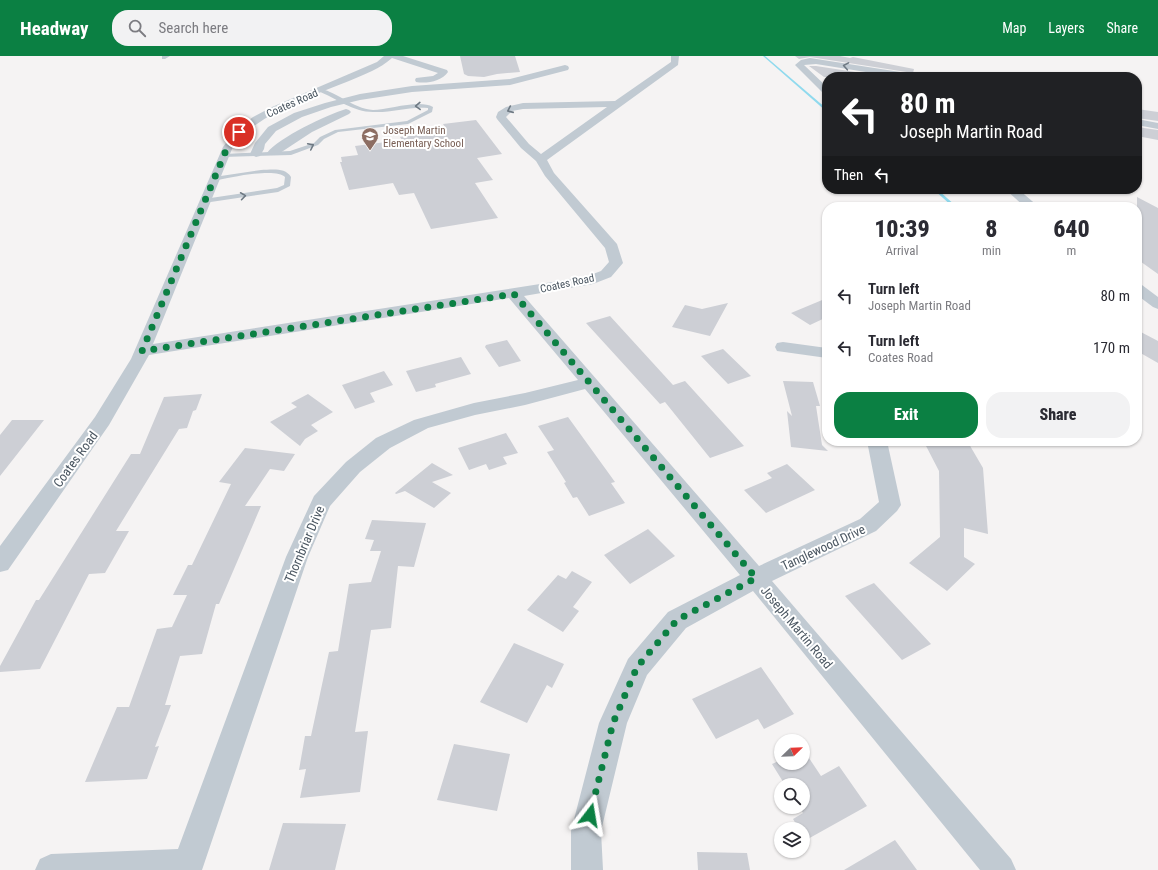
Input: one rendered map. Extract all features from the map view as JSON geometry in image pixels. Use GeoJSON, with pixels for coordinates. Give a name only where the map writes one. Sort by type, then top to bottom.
{"type":"FeatureCollection","features":[{"type":"Feature","properties":{"kind":"street","name":"Coates Road"},"geometry":{"type":"LineString","coordinates":[[0,563],[102,421],[142,351],[227,148],[239,132],[257,118],[380,64],[390,56]]}},
{"type":"Feature","properties":{"kind":"street"},"geometry":{"type":"LineString","coordinates":[[393,83],[436,78],[444,72],[395,56]]}},
{"type":"Feature","properties":{"kind":"street"},"geometry":{"type":"LineString","coordinates":[[618,104],[513,107],[505,111],[501,117],[525,146],[541,159],[618,104],[675,63],[675,56]]}},
{"type":"Feature","properties":{"kind":"street"},"geometry":{"type":"LineString","coordinates":[[822,87],[800,65],[803,62],[809,60],[882,72]]}},
{"type":"Feature","properties":{"kind":"street"},"geometry":{"type":"LineString","coordinates":[[256,154],[259,149],[260,142],[272,129],[298,115],[342,101],[412,89],[510,82],[564,68]]}},
{"type":"Feature","properties":{"kind":"street"},"geometry":{"type":"LineString","coordinates":[[341,82],[359,83]]}},
{"type":"Feature","properties":{"kind":"street"},"geometry":{"type":"LineString","coordinates":[[498,93],[522,89],[510,82]]}},
{"type":"Feature","properties":{"kind":"street"},"geometry":{"type":"LineString","coordinates":[[273,153],[287,142],[321,122],[358,108],[392,100],[446,96]]}},
{"type":"Feature","properties":{"kind":"street"},"geometry":{"type":"LineString","coordinates":[[535,97],[548,105]]}},
{"type":"Feature","properties":{"kind":"street"},"geometry":{"type":"LineString","coordinates":[[1142,123],[1158,126]]}},
{"type":"Feature","properties":{"kind":"street","name":"Coates Road"},"geometry":{"type":"LineString","coordinates":[[142,351],[514,294],[588,281],[606,274],[616,262],[612,246],[549,174],[541,159]]}},
{"type":"Feature","properties":{"kind":"street"},"geometry":{"type":"LineString","coordinates":[[1017,194],[1027,202]]}},
{"type":"Feature","properties":{"kind":"street"},"geometry":{"type":"LineString","coordinates":[[1142,292],[1158,304]]}},
{"type":"Feature","properties":{"kind":"street","name":"Joseph Martin Road"},"geometry":{"type":"LineString","coordinates":[[514,294],[588,383],[756,578],[1000,870]]}},
{"type":"Feature","properties":{"kind":"street"},"geometry":{"type":"LineString","coordinates":[[783,347],[822,352]]}},
{"type":"Feature","properties":{"kind":"street","name":"Thornbriar Drive"},"geometry":{"type":"LineString","coordinates":[[186,867],[297,557],[321,502],[353,467],[383,443],[422,424],[474,409],[525,399],[588,383]]}},
{"type":"Feature","properties":{"kind":"street","name":"Tanglewood Drive"},"geometry":{"type":"LineString","coordinates":[[756,578],[868,525],[890,505],[878,446]]}},
{"type":"Feature","properties":{"kind":"street"},"geometry":{"type":"LineString","coordinates":[[587,870],[586,831],[613,723],[637,667],[677,620],[756,578]]}},
{"type":"Feature","properties":{"kind":"street"},"geometry":{"type":"LineString","coordinates":[[51,870],[186,867]]}},
{"type":"Feature","properties":{"kind":"lane"},"geometry":{"type":"LineString","coordinates":[[224,156],[291,153],[304,150],[316,144],[322,138],[337,131],[408,122],[430,111],[432,107],[423,106],[371,111],[358,108],[320,90]]}},
{"type":"Feature","properties":{"kind":"lane"},"geometry":{"type":"LineString","coordinates":[[204,201],[278,190],[287,186],[289,181],[288,176],[284,172],[273,171],[214,179]]}},
{"type":"Feature","properties":{"kind":"building"},"geometry":{"type":"Polygon","coordinates":[[[460,56],[515,56],[520,72],[484,77],[468,76],[464,74],[460,56]]]}},
{"type":"Feature","properties":{"kind":"building"},"geometry":{"type":"Polygon","coordinates":[[[795,56],[853,57],[914,69],[913,72],[907,72],[810,57],[799,59],[795,56]]]}},
{"type":"Feature","properties":{"kind":"building"},"geometry":{"type":"Polygon","coordinates":[[[809,66],[855,72],[822,72],[822,76],[809,66]]]}},
{"type":"Feature","properties":{"kind":"building"},"geometry":{"type":"Polygon","coordinates":[[[1142,110],[1158,112],[1158,121],[1142,119],[1142,110]]]}},
{"type":"Feature","properties":{"kind":"building"},"geometry":{"type":"Polygon","coordinates":[[[476,120],[502,154],[477,158],[493,180],[475,183],[498,218],[431,229],[414,193],[399,195],[393,183],[349,190],[340,162],[342,162],[341,157],[358,155],[355,146],[402,140],[400,137],[447,130],[443,124],[476,120]]]}},
{"type":"Feature","properties":{"kind":"building"},"geometry":{"type":"Polygon","coordinates":[[[1142,128],[1158,130],[1158,140],[1142,137],[1142,128]]]}},
{"type":"Feature","properties":{"kind":"building"},"geometry":{"type":"Polygon","coordinates":[[[1137,197],[1158,208],[1158,274],[1142,263],[1142,202],[1137,202],[1137,197]]]}},
{"type":"Feature","properties":{"kind":"building"},"geometry":{"type":"Polygon","coordinates":[[[822,300],[822,319],[810,325],[791,313],[822,300]]]}},
{"type":"Feature","properties":{"kind":"building"},"geometry":{"type":"Polygon","coordinates":[[[728,303],[710,336],[672,327],[685,305],[702,309],[728,303]]]}},
{"type":"Feature","properties":{"kind":"building"},"geometry":{"type":"Polygon","coordinates":[[[610,316],[673,385],[685,381],[744,446],[710,458],[665,402],[660,404],[586,323],[610,316]]]}},
{"type":"Feature","properties":{"kind":"building"},"geometry":{"type":"Polygon","coordinates":[[[1142,333],[1158,341],[1158,363],[1142,354],[1142,333]]]}},
{"type":"Feature","properties":{"kind":"building"},"geometry":{"type":"Polygon","coordinates":[[[507,340],[521,361],[499,367],[485,347],[486,345],[507,340]]]}},
{"type":"Feature","properties":{"kind":"building"},"geometry":{"type":"Polygon","coordinates":[[[723,349],[751,376],[728,384],[701,356],[723,349]]]}},
{"type":"Feature","properties":{"kind":"building"},"geometry":{"type":"Polygon","coordinates":[[[461,357],[471,374],[435,384],[436,387],[416,392],[406,371],[461,357]]]}},
{"type":"Feature","properties":{"kind":"building"},"geometry":{"type":"Polygon","coordinates":[[[384,371],[393,385],[370,393],[375,402],[355,409],[342,385],[384,371]]]}},
{"type":"Feature","properties":{"kind":"building"},"geometry":{"type":"Polygon","coordinates":[[[783,381],[813,382],[820,406],[816,406],[822,446],[828,451],[791,447],[787,411],[792,416],[783,381]]]}},
{"type":"Feature","properties":{"kind":"building"},"geometry":{"type":"Polygon","coordinates":[[[202,394],[196,410],[193,411],[187,428],[179,429],[116,531],[129,531],[105,573],[89,574],[40,669],[0,672],[0,666],[36,600],[39,600],[131,454],[140,454],[164,397],[202,394]]]}},
{"type":"Feature","properties":{"kind":"building"},"geometry":{"type":"Polygon","coordinates":[[[308,394],[333,412],[311,425],[318,431],[305,439],[300,446],[270,422],[297,407],[291,403],[308,394]]]}},
{"type":"Feature","properties":{"kind":"building"},"geometry":{"type":"Polygon","coordinates":[[[568,417],[615,482],[611,483],[625,503],[589,516],[577,497],[573,498],[564,483],[566,482],[547,452],[554,450],[538,426],[568,417]]]}},
{"type":"Feature","properties":{"kind":"building"},"geometry":{"type":"Polygon","coordinates":[[[12,420],[44,420],[0,476],[0,435],[12,420]]]}},
{"type":"Feature","properties":{"kind":"building"},"geometry":{"type":"Polygon","coordinates":[[[506,433],[518,453],[503,457],[507,464],[489,470],[486,464],[469,470],[458,448],[506,433]]]}},
{"type":"Feature","properties":{"kind":"building"},"geometry":{"type":"Polygon","coordinates":[[[926,446],[970,446],[983,468],[988,534],[964,528],[964,557],[975,564],[947,591],[909,563],[940,537],[939,471],[926,446]]]}},
{"type":"Feature","properties":{"kind":"building"},"geometry":{"type":"Polygon","coordinates":[[[245,448],[295,454],[284,471],[270,469],[245,506],[261,506],[219,604],[216,604],[202,654],[180,656],[165,705],[171,705],[155,747],[159,746],[147,779],[85,782],[117,707],[129,707],[157,629],[172,627],[187,595],[173,595],[188,565],[192,565],[231,484],[219,482],[245,448]]]}},
{"type":"Feature","properties":{"kind":"building"},"geometry":{"type":"Polygon","coordinates":[[[432,463],[453,475],[432,482],[451,493],[434,508],[405,491],[395,493],[432,463]]]}},
{"type":"Feature","properties":{"kind":"building"},"geometry":{"type":"Polygon","coordinates":[[[787,464],[815,490],[766,513],[744,490],[772,478],[767,473],[787,464]]]}},
{"type":"Feature","properties":{"kind":"building"},"geometry":{"type":"Polygon","coordinates":[[[372,520],[426,523],[414,567],[398,566],[391,628],[371,630],[355,732],[368,731],[360,792],[300,798],[306,769],[299,770],[305,736],[311,736],[329,652],[338,651],[349,584],[371,582],[381,551],[370,551],[374,540],[365,539],[372,520]]]}},
{"type":"Feature","properties":{"kind":"building"},"geometry":{"type":"Polygon","coordinates":[[[648,529],[675,556],[630,584],[604,555],[648,529]]]}},
{"type":"Feature","properties":{"kind":"building"},"geometry":{"type":"Polygon","coordinates":[[[572,571],[592,582],[573,607],[579,611],[563,632],[527,610],[558,575],[566,579],[572,571]]]}},
{"type":"Feature","properties":{"kind":"building"},"geometry":{"type":"Polygon","coordinates":[[[874,583],[931,644],[902,660],[845,596],[874,583]]]}},
{"type":"Feature","properties":{"kind":"building"},"geometry":{"type":"Polygon","coordinates":[[[514,643],[564,664],[552,688],[547,685],[527,723],[480,702],[514,643]]]}},
{"type":"Feature","properties":{"kind":"building"},"geometry":{"type":"Polygon","coordinates":[[[761,667],[794,714],[764,729],[758,719],[716,739],[692,699],[761,667]]]}},
{"type":"Feature","properties":{"kind":"building"},"geometry":{"type":"Polygon","coordinates":[[[454,744],[510,754],[497,811],[437,800],[454,744]]]}},
{"type":"Feature","properties":{"kind":"building"},"geometry":{"type":"Polygon","coordinates":[[[810,760],[821,776],[839,766],[867,806],[810,838],[810,822],[795,822],[793,819],[801,814],[810,814],[810,778],[781,778],[776,770],[810,770],[810,760]]]}},
{"type":"Feature","properties":{"kind":"building"},"geometry":{"type":"Polygon","coordinates":[[[283,823],[346,824],[335,870],[269,870],[283,823]]]}},
{"type":"Feature","properties":{"kind":"building"},"geometry":{"type":"Polygon","coordinates":[[[895,840],[917,870],[844,870],[895,840]]]}},
{"type":"Feature","properties":{"kind":"building"},"geometry":{"type":"Polygon","coordinates":[[[697,852],[747,853],[750,870],[698,870],[697,852]]]}},
{"type":"Feature","properties":{"kind":"waterway"},"geometry":{"type":"LineString","coordinates":[[764,56],[822,107]]}},
{"type":"Feature","properties":{"kind":"waterway"},"geometry":{"type":"LineString","coordinates":[[941,194],[949,202]]}},
{"type":"Feature","properties":{"kind":"place","name":"Joseph Martin Elementary School"},"geometry":{"type":"Point","coordinates":[370,151]}},
{"type":"Feature","properties":{"kind":"route"},"geometry":{"type":"LineString","coordinates":[[239,132],[227,148],[142,351],[514,294],[588,383],[756,578],[677,620],[637,667],[613,723],[590,815]]}}]}
